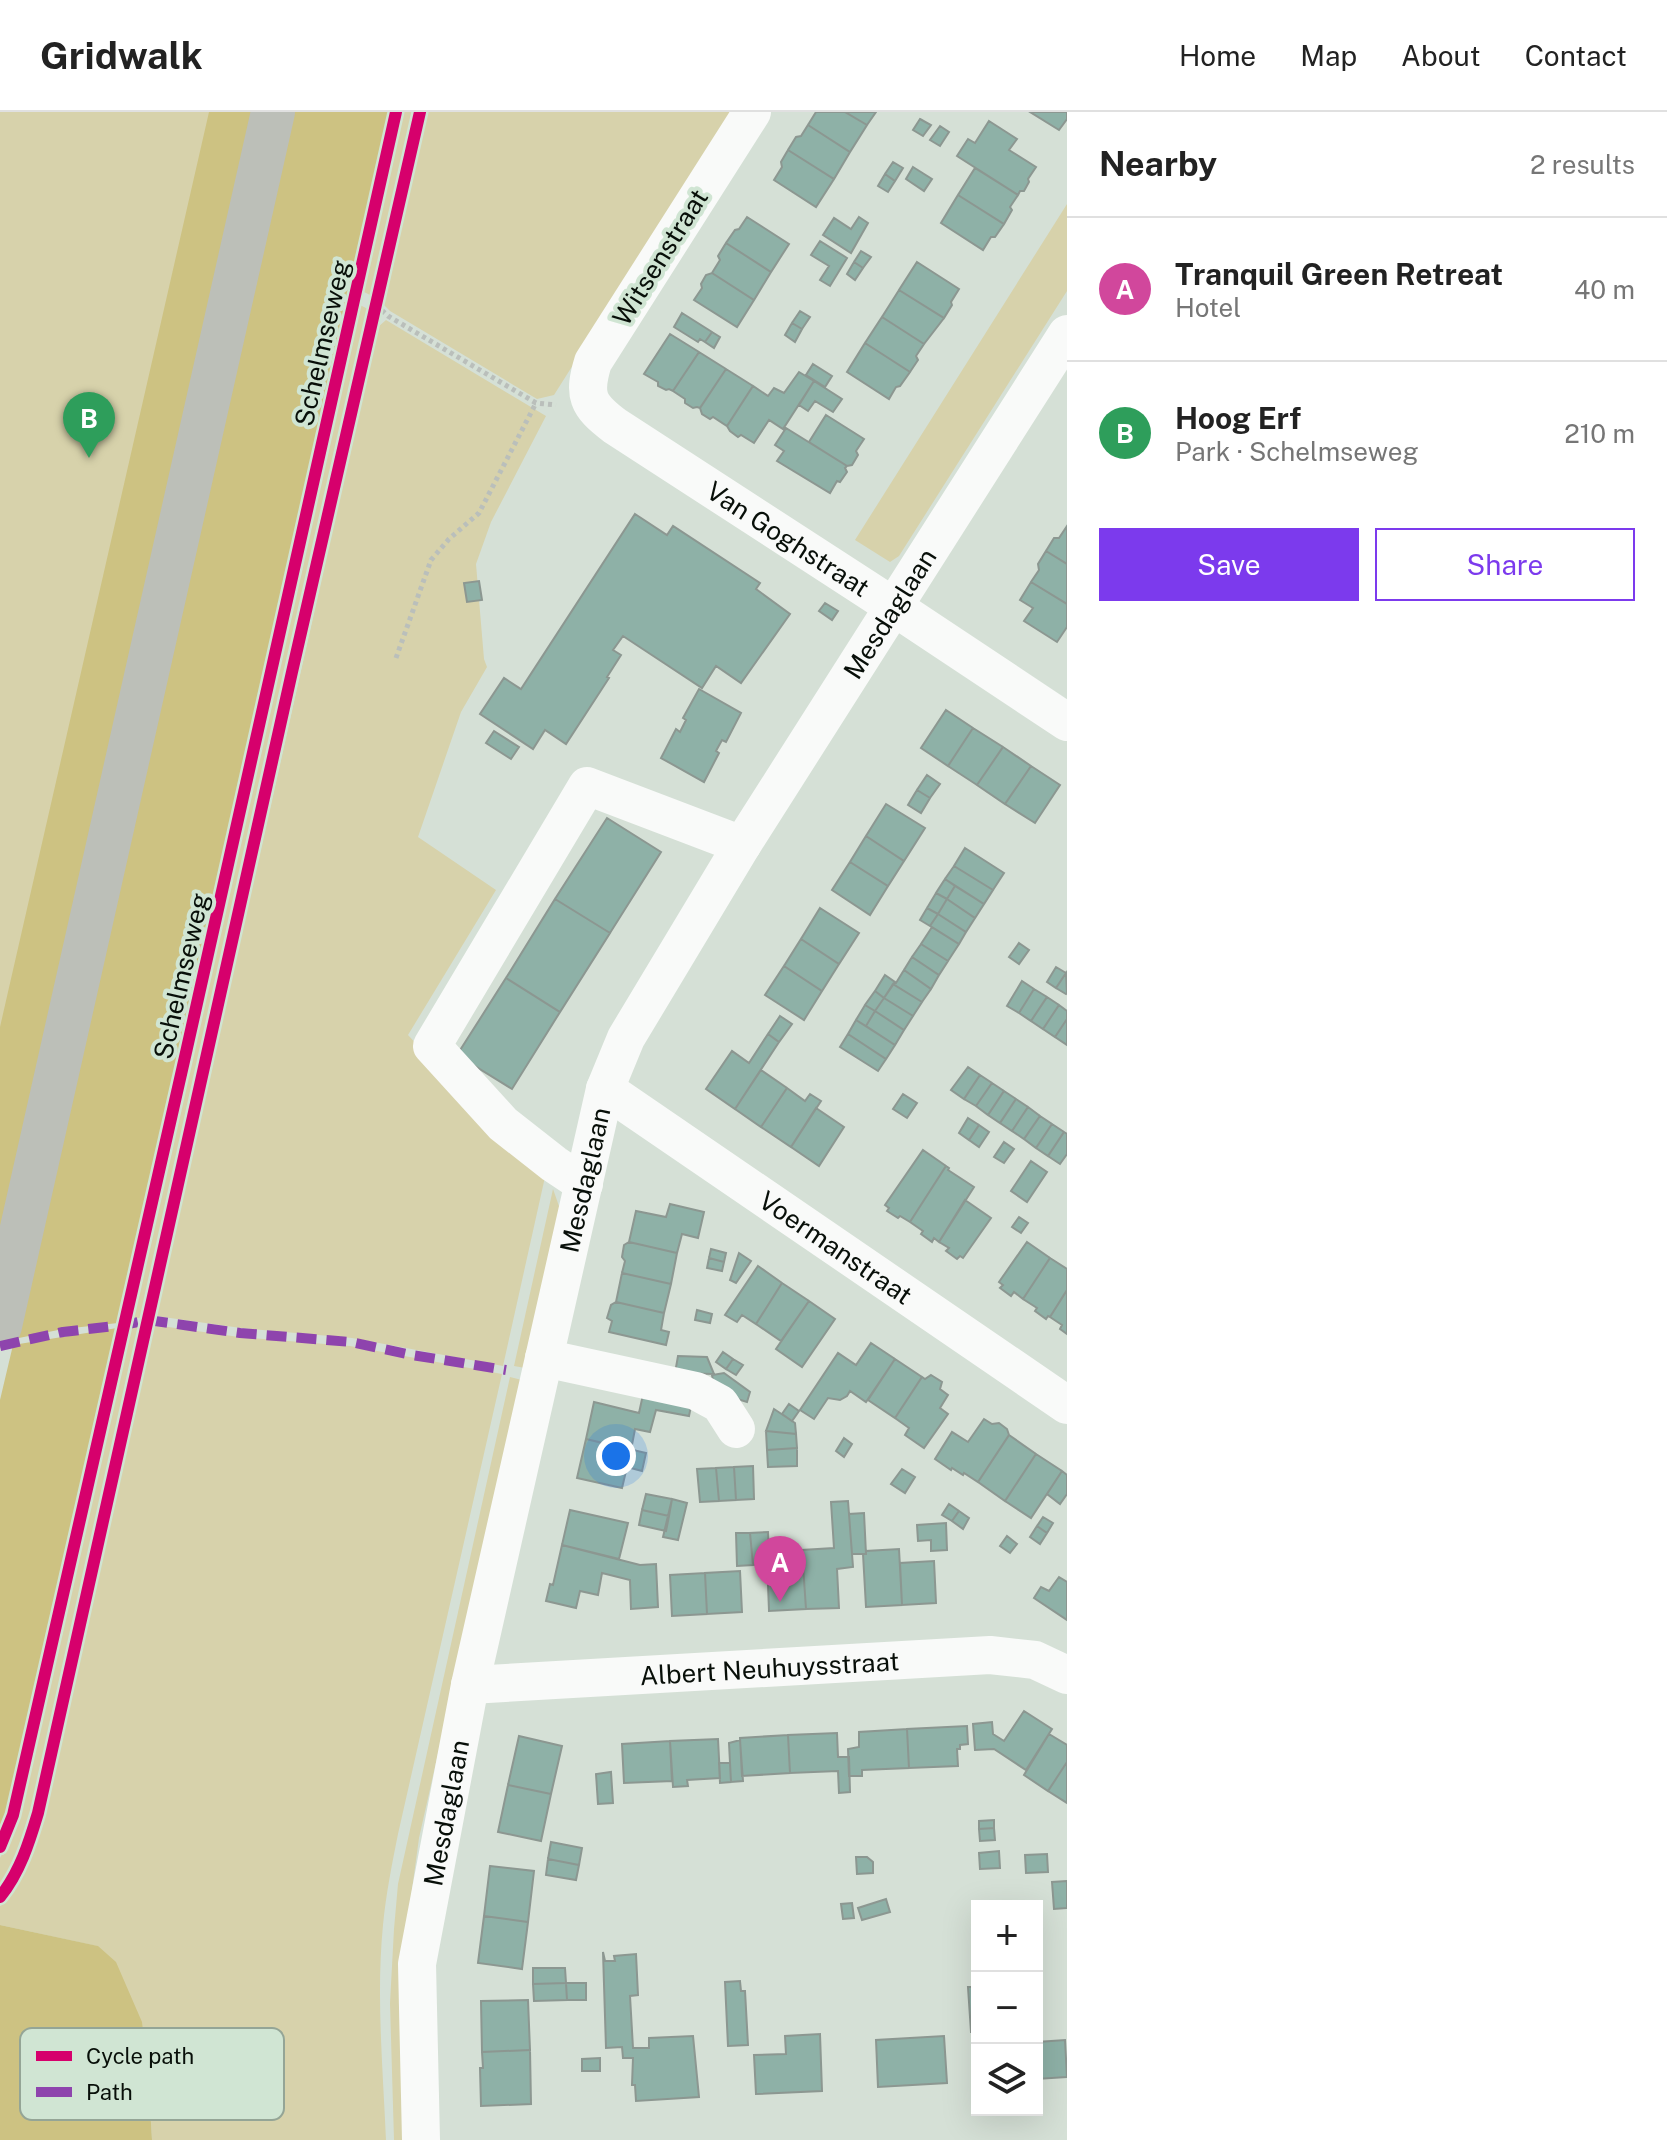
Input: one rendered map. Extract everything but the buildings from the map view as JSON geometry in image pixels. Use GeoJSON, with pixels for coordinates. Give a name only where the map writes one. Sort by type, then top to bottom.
{"type":"FeatureCollection","features":[{"type":"Feature","properties":{"kind":"main road"},"geometry":{"type":"LineString","coordinates":[[0,1326],[273,112]]}},
{"type":"Feature","properties":{"kind":"street","name":"Witsenstraat"},"geometry":{"type":"LineString","coordinates":[[593,407],[587,393],[593,362],[752,112]]}},
{"type":"Feature","properties":{"kind":"street","name":"Mesdaglaan"},"geometry":{"type":"LineString","coordinates":[[421,2140],[417,1964],[470,1685],[605,1089],[626,1038],[742,845],[1067,334]]}},
{"type":"Feature","properties":{"kind":"street","name":"Van Goghstraat"},"geometry":{"type":"LineString","coordinates":[[593,407],[615,426],[1067,722]]}},
{"type":"Feature","properties":{"kind":"street"},"geometry":{"type":"LineString","coordinates":[[584,1184],[503,1124],[432,1046],[587,786],[742,845]]}},
{"type":"Feature","properties":{"kind":"street","name":"Voermanstraat"},"geometry":{"type":"LineString","coordinates":[[605,1089],[1067,1405]]}},
{"type":"Feature","properties":{"kind":"street"},"geometry":{"type":"LineString","coordinates":[[544,1358],[696,1391],[720,1404],[736,1429]]}},
{"type":"Feature","properties":{"kind":"street","name":"Albert Neuhuysstraat"},"geometry":{"type":"LineString","coordinates":[[470,1685],[990,1655],[1035,1660],[1067,1675]]}},
{"type":"Feature","properties":{"kind":"path"},"geometry":{"type":"LineString","coordinates":[[376,305],[388,316],[536,403],[593,407]]}},
{"type":"Feature","properties":{"kind":"path"},"geometry":{"type":"LineString","coordinates":[[396,658],[431,560],[449,539],[479,513],[536,403]]}},
{"type":"Feature","properties":{"kind":"shaded area"},"geometry":{"type":"Polygon","coordinates":[[[0,112],[255,112],[0,1247],[0,112]]]}},
{"type":"Feature","properties":{"kind":"shaded area"},"geometry":{"type":"Polygon","coordinates":[[[209,112],[256,112],[0,1247],[0,1027],[209,112]]]}},
{"type":"Feature","properties":{"kind":"shaded area"},"geometry":{"type":"Polygon","coordinates":[[[290,112],[390,112],[118,1323],[63,1329],[14,1339],[290,112]]]}},
{"type":"Feature","properties":{"kind":"shaded area"},"geometry":{"type":"Polygon","coordinates":[[[403,112],[414,112],[372,296],[362,291],[403,112]]]}},
{"type":"Feature","properties":{"kind":"shaded area"},"geometry":{"type":"Polygon","coordinates":[[[426,112],[733,112],[554,395],[537,399],[383,304],[426,112]]]}},
{"type":"Feature","properties":{"kind":"shaded area"},"geometry":{"type":"Polygon","coordinates":[[[1067,204],[1067,291],[899,556],[890,562],[855,540],[1067,204]]]}},
{"type":"Feature","properties":{"kind":"shaded area"},"geometry":{"type":"Polygon","coordinates":[[[358,304],[370,310],[143,1317],[131,1320],[159,1202],[358,304]]]}},
{"type":"Feature","properties":{"kind":"shaded area"},"geometry":{"type":"Polygon","coordinates":[[[386,320],[546,416],[491,522],[476,564],[487,667],[461,712],[418,837],[496,890],[408,1035],[545,1177],[503,1366],[352,1338],[241,1328],[156,1316],[378,327],[386,320]]]}},
{"type":"Feature","properties":{"kind":"shaded area"},"geometry":{"type":"Polygon","coordinates":[[[553,1189],[560,1209],[525,1368],[514,1366],[553,1189]]]}},
{"type":"Feature","properties":{"kind":"shaded area"},"geometry":{"type":"Polygon","coordinates":[[[141,1325],[34,1804],[18,1853],[0,1886],[0,1858],[17,1815],[129,1327],[141,1325]]]}},
{"type":"Feature","properties":{"kind":"shaded area"},"geometry":{"type":"Polygon","coordinates":[[[154,1325],[239,1337],[350,1346],[502,1374],[387,1890],[380,1979],[386,2140],[152,2140],[151,2120],[284,2120],[284,2028],[130,2028],[97,1946],[0,1925],[0,1906],[16,1886],[31,1856],[154,1325]]]}},
{"type":"Feature","properties":{"kind":"shaded area"},"geometry":{"type":"Polygon","coordinates":[[[117,1328],[0,1832],[0,1400],[13,1345],[117,1328]]]}},
{"type":"Feature","properties":{"kind":"shaded area"},"geometry":{"type":"Polygon","coordinates":[[[510,1377],[522,1380],[419,1838],[405,1941],[406,2140],[394,2140],[390,2003],[398,1884],[510,1377]]]}},
{"type":"Feature","properties":{"kind":"shaded area"},"geometry":{"type":"Polygon","coordinates":[[[0,1925],[98,1946],[116,1962],[143,2028],[20,2028],[20,2120],[151,2120],[152,2140],[0,2140],[0,1925]]]}},
{"type":"Feature","properties":{"kind":"marked path"},"geometry":{"type":"LineString","coordinates":[[0,1346],[63,1332],[148,1320],[240,1333],[351,1342],[506,1370]]}},
{"type":"Feature","properties":{"kind":"cycle path","name":"Schelmseweg"},"geometry":{"type":"LineString","coordinates":[[0,1847],[13,1815],[396,112]]}},
{"type":"Feature","properties":{"kind":"cycle path"},"geometry":{"type":"LineString","coordinates":[[0,1897],[18,1867],[38,1813],[420,112]]}},
{"type":"Feature","properties":{"kind":"place","name":"Hoog Erf"},"geometry":{"type":"Point","coordinates":[89,458]}},
{"type":"Feature","properties":{"kind":"place","name":"Tranquil Green Retreat"},"geometry":{"type":"Point","coordinates":[780,1602]}}]}
